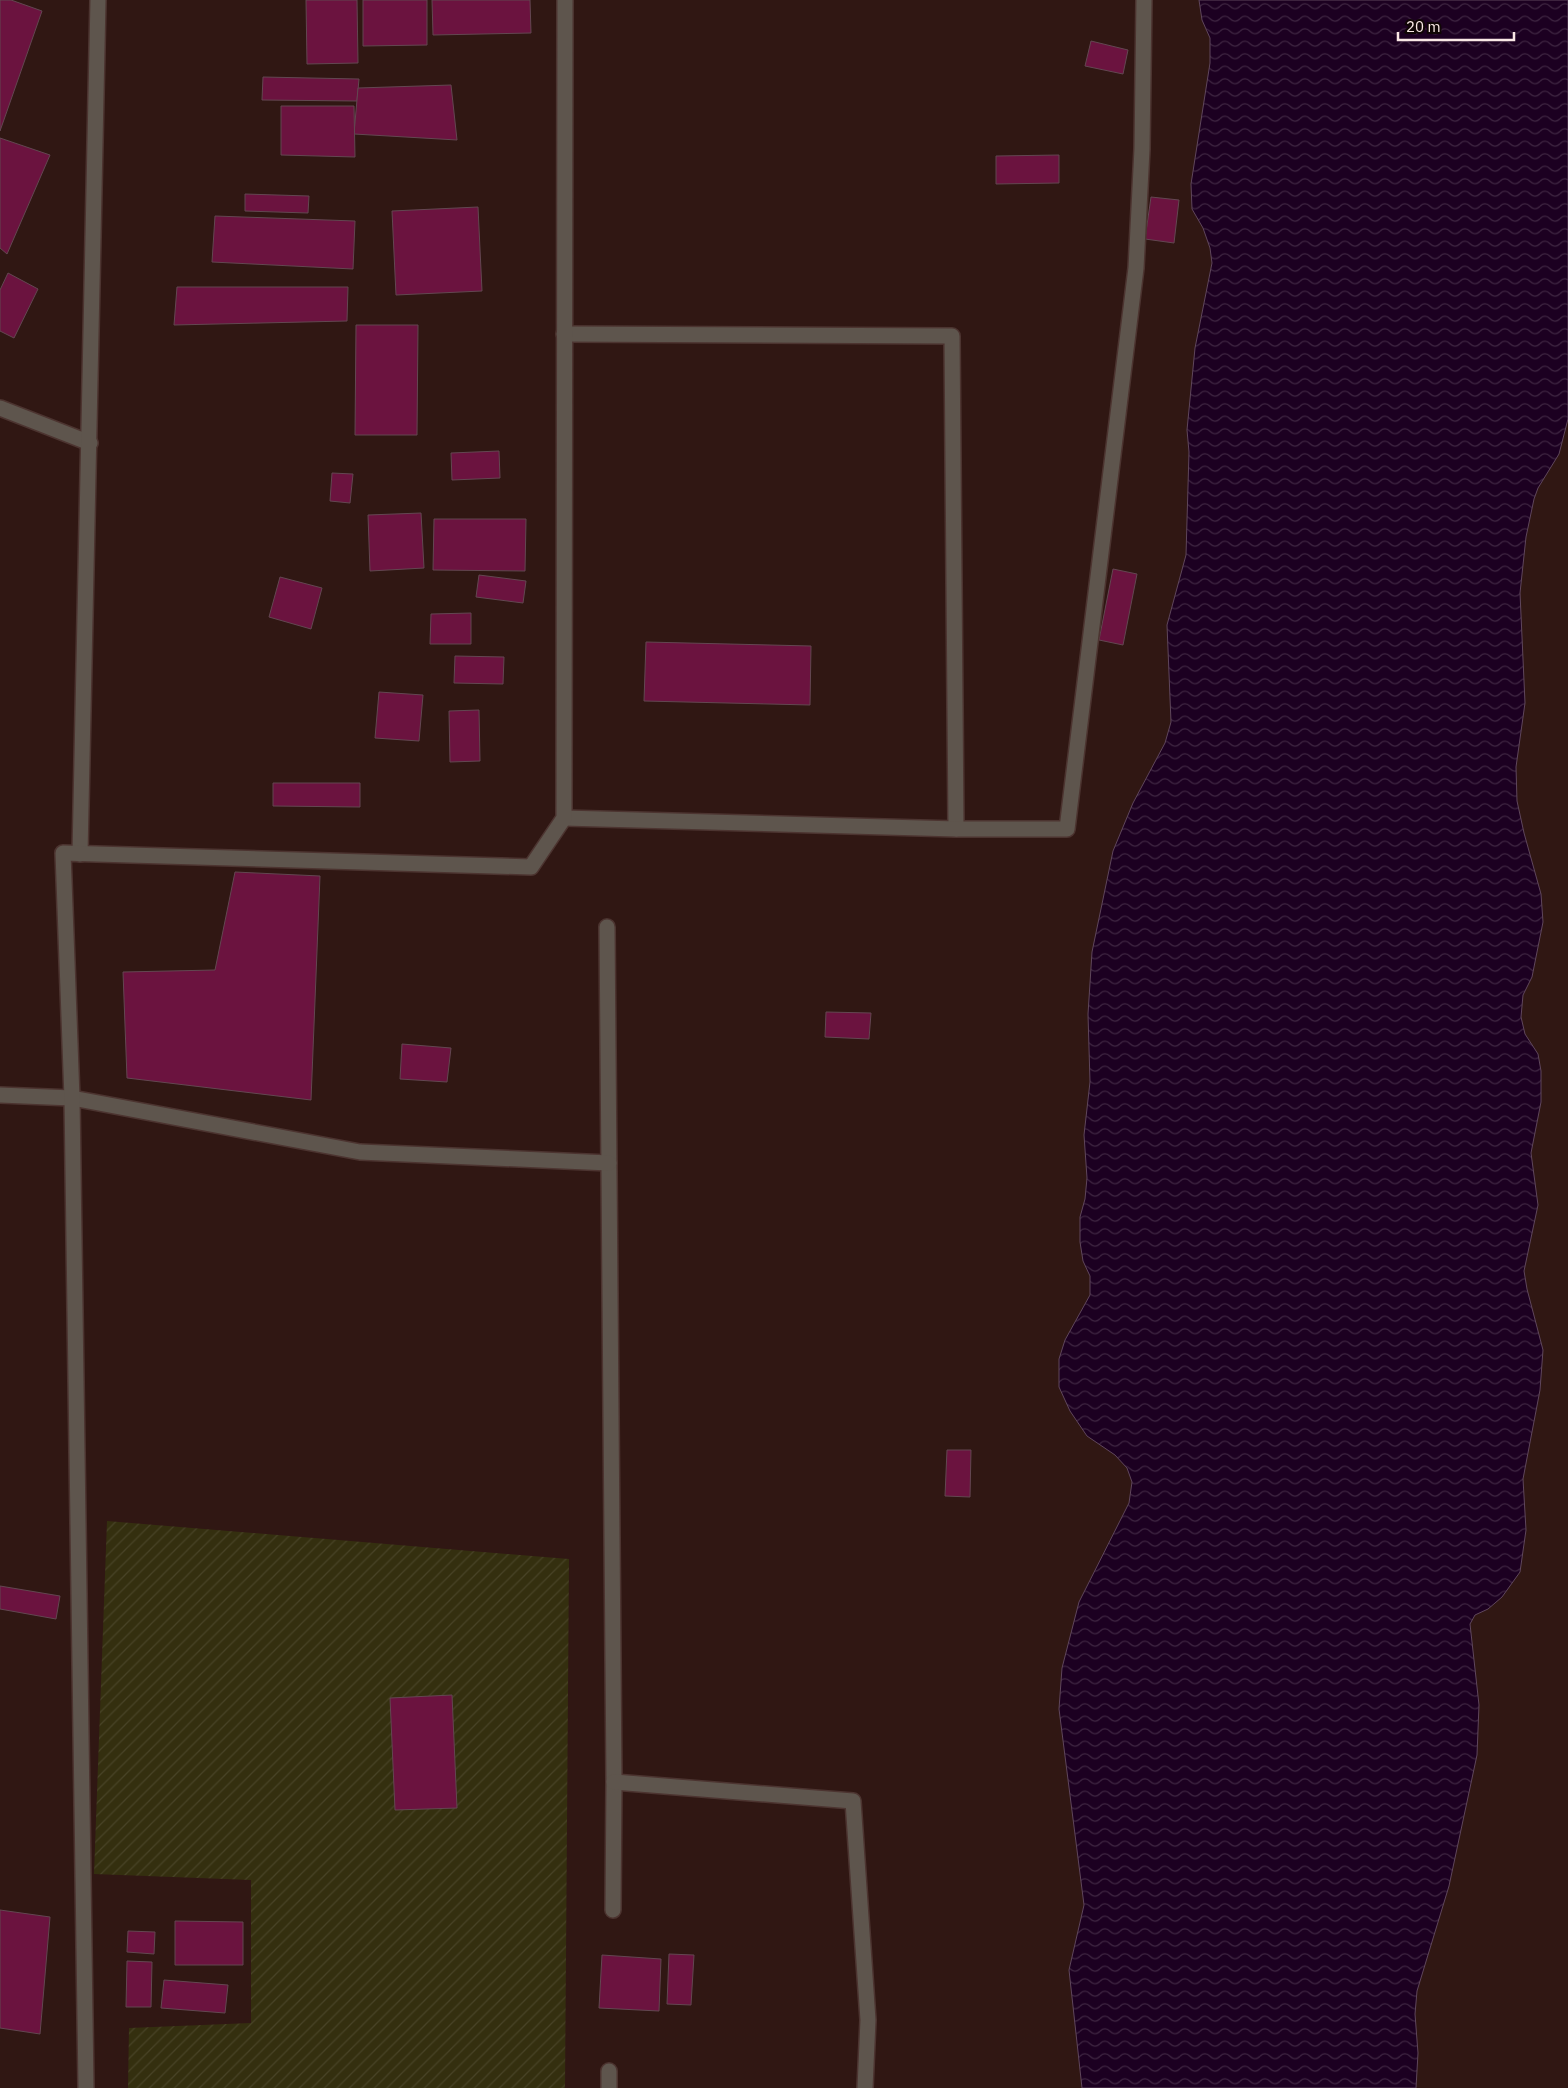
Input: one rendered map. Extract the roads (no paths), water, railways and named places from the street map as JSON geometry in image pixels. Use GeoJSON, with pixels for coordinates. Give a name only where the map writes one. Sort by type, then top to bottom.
{"type":"FeatureCollection","features":[{"type":"Feature","properties":{"kind":"street"},"geometry":{"type":"LineString","coordinates":[[80,854],[98,0]]}},
{"type":"Feature","properties":{"kind":"street"},"geometry":{"type":"LineString","coordinates":[[86,2088],[72,1098],[64,853],[531,866],[564,818],[565,0]]}},
{"type":"Feature","properties":{"kind":"street"},"geometry":{"type":"LineString","coordinates":[[564,818],[956,829],[1068,829],[1136,268],[1142,149],[1144,0]]}},
{"type":"Feature","properties":{"kind":"street"},"geometry":{"type":"LineString","coordinates":[[564,334],[952,336],[956,829]]}},
{"type":"Feature","properties":{"kind":"street"},"geometry":{"type":"LineString","coordinates":[[0,408],[90,443]]}},
{"type":"Feature","properties":{"kind":"street"},"geometry":{"type":"LineString","coordinates":[[607,927],[614,1782],[613,1910]]}},
{"type":"Feature","properties":{"kind":"street"},"geometry":{"type":"LineString","coordinates":[[0,1095],[72,1098],[360,1152],[609,1163]]}},
{"type":"Feature","properties":{"kind":"street"},"geometry":{"type":"LineString","coordinates":[[614,1782],[854,1801],[868,2020],[865,2088]]}},
{"type":"Feature","properties":{"kind":"street"},"geometry":{"type":"LineString","coordinates":[[609,2071],[609,2088]]}},
{"type":"Feature","properties":{"kind":"water"},"geometry":{"type":"Polygon","coordinates":[[[1199,0],[1568,0],[1568,419],[1559,454],[1538,488],[1534,499],[1526,537],[1520,593],[1525,703],[1516,767],[1517,801],[1541,894],[1543,922],[1532,977],[1523,995],[1521,1017],[1525,1034],[1538,1054],[1541,1071],[1541,1102],[1531,1153],[1538,1205],[1524,1271],[1543,1350],[1540,1390],[1523,1479],[1526,1530],[1520,1572],[1502,1597],[1488,1609],[1475,1615],[1470,1624],[1479,1705],[1477,1755],[1449,1886],[1417,1991],[1415,2014],[1418,2053],[1416,2088],[1082,2088],[1069,1970],[1084,1905],[1059,1709],[1062,1668],[1079,1602],[1129,1503],[1132,1482],[1127,1468],[1115,1455],[1087,1436],[1070,1411],[1059,1387],[1059,1359],[1065,1340],[1090,1295],[1090,1276],[1083,1261],[1080,1242],[1080,1217],[1085,1199],[1087,1178],[1084,1135],[1090,1082],[1088,1014],[1092,952],[1113,851],[1133,803],[1165,743],[1171,722],[1167,625],[1186,555],[1189,452],[1187,430],[1195,348],[1212,263],[1210,248],[1203,228],[1192,209],[1191,184],[1210,63],[1210,38],[1202,20],[1199,0]]]}}]}
